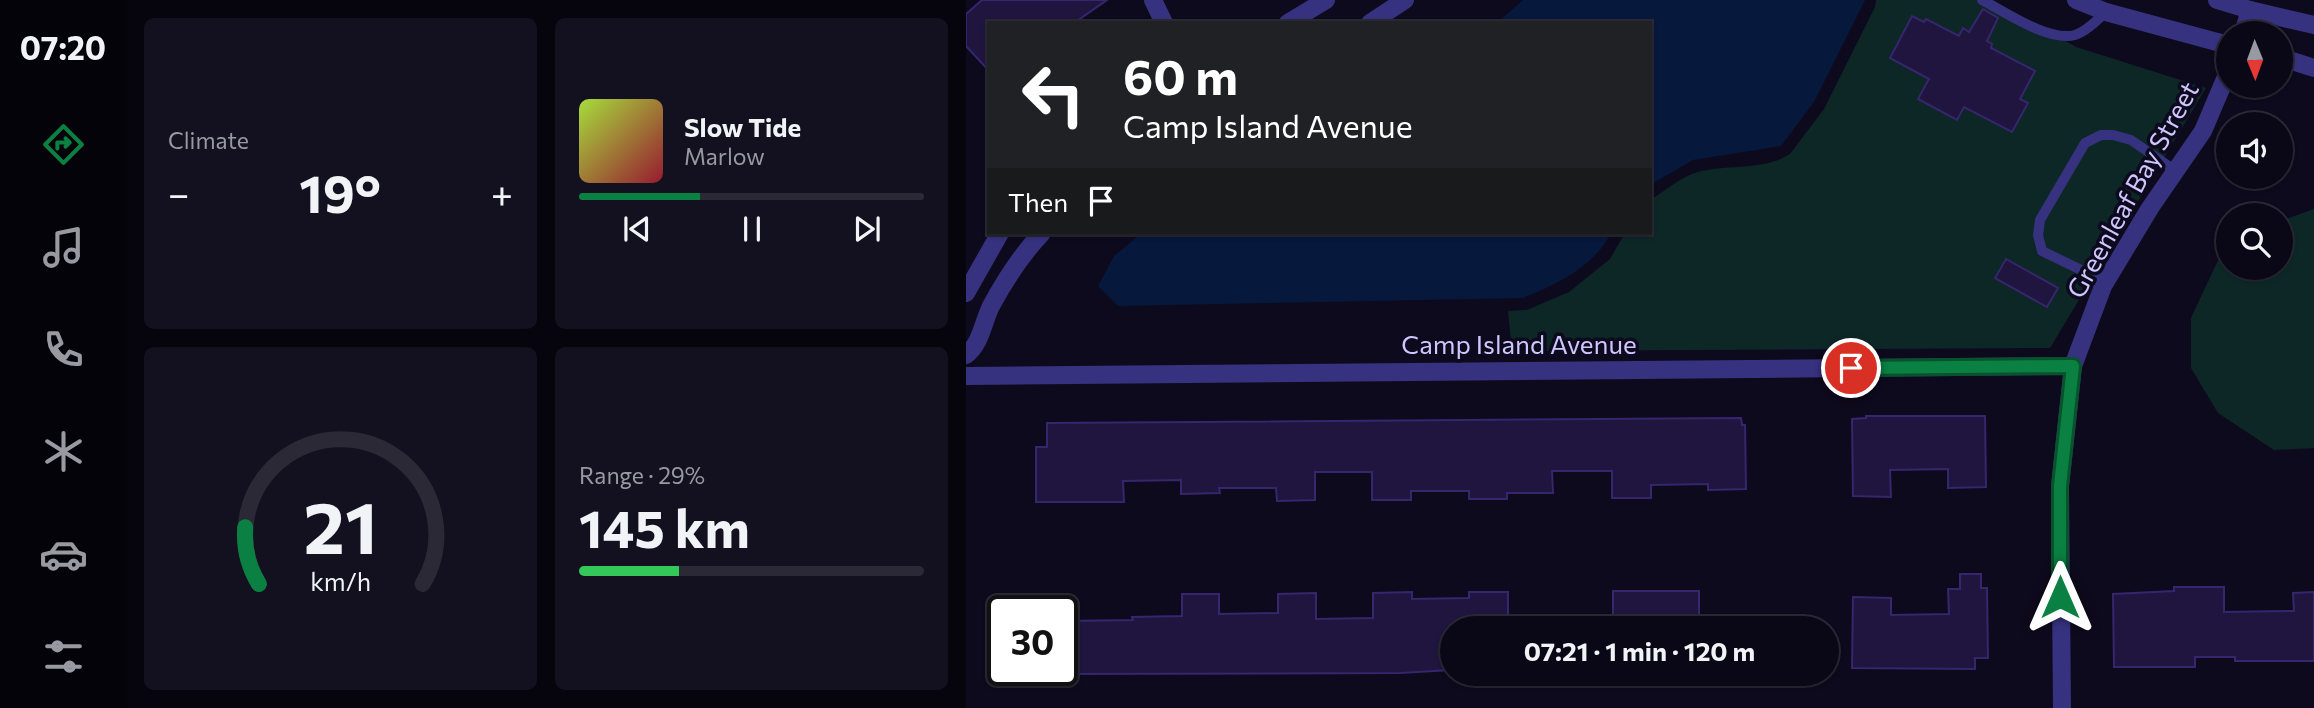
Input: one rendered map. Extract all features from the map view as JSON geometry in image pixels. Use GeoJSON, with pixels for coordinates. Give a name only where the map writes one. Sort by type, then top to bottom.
{"type":"FeatureCollection","features":[{"type":"Feature","properties":{"kind":"street"},"geometry":{"type":"LineString","coordinates":[[1153,0],[1163,21]]}},
{"type":"Feature","properties":{"kind":"street"},"geometry":{"type":"LineString","coordinates":[[1291,21],[1326,0]]}},
{"type":"Feature","properties":{"kind":"street"},"geometry":{"type":"LineString","coordinates":[[1373,21],[1405,0]]}},
{"type":"Feature","properties":{"kind":"street"},"geometry":{"type":"LineString","coordinates":[[2076,0],[2106,12],[2216,42]]}},
{"type":"Feature","properties":{"kind":"street"},"geometry":{"type":"LineString","coordinates":[[2217,0],[2314,25]]}},
{"type":"Feature","properties":{"kind":"street"},"geometry":{"type":"LineString","coordinates":[[2247,21],[2250,10]]}},
{"type":"Feature","properties":{"kind":"street"},"geometry":{"type":"LineString","coordinates":[[2293,61],[2314,68]]}},
{"type":"Feature","properties":{"kind":"street","name":"Greenleaf Bay Street"},"geometry":{"type":"LineString","coordinates":[[2062,708],[2060,486],[2073,366],[2106,282],[2150,208],[2203,131],[2217,98]]}},
{"type":"Feature","properties":{"kind":"street"},"geometry":{"type":"LineString","coordinates":[[966,293],[999,235]]}},
{"type":"Feature","properties":{"kind":"street"},"geometry":{"type":"LineString","coordinates":[[966,355],[973,350],[990,307],[1027,249],[1040,235]]}},
{"type":"Feature","properties":{"kind":"street","name":"Camp Island Avenue"},"geometry":{"type":"LineString","coordinates":[[966,376],[2073,366]]}},
{"type":"Feature","properties":{"kind":"lane"},"geometry":{"type":"LineString","coordinates":[[1982,0],[2049,34],[2071,36],[2084,31],[2106,12]]}},
{"type":"Feature","properties":{"kind":"lane"},"geometry":{"type":"LineString","coordinates":[[2106,282],[2042,251],[2038,235],[2040,220],[2085,143],[2101,135],[2122,137],[2131,140],[2176,171]]}},
{"type":"Feature","properties":{"kind":"green space"},"geometry":{"type":"Polygon","coordinates":[[[1876,0],[1993,0],[2076,47],[2206,88],[2050,348],[1512,351],[1508,311],[1527,310],[1569,292],[1610,259],[1624,235],[1652,235],[1652,199],[1692,174],[1769,163],[1790,154],[1824,109],[1875,7],[1876,0]]]}},
{"type":"Feature","properties":{"kind":"green space"},"geometry":{"type":"Polygon","coordinates":[[[2314,209],[2314,448],[2274,450],[2218,413],[2191,368],[2191,318],[2216,265],[2216,280],[2293,280],[2293,216],[2314,209]]]}},
{"type":"Feature","properties":{"kind":"water"},"geometry":{"type":"Polygon","coordinates":[[[1523,0],[1865,0],[1814,102],[1781,146],[1693,160],[1652,184],[1652,21],[1499,21],[1523,0]]]}},
{"type":"Feature","properties":{"kind":"water"},"geometry":{"type":"Polygon","coordinates":[[[1140,235],[1610,235],[1585,265],[1549,287],[1523,298],[1118,306],[1098,286],[1114,256],[1140,235]]]}},
{"type":"Feature","properties":{"kind":"building"},"geometry":{"type":"Polygon","coordinates":[[[982,0],[1107,0],[1077,21],[987,21],[987,69],[966,46],[966,14],[982,0]]]}},
{"type":"Feature","properties":{"kind":"building"},"geometry":{"type":"Polygon","coordinates":[[[1983,9],[1998,18],[1987,41],[1992,44],[1991,48],[2035,71],[2020,99],[2028,103],[2012,132],[1964,107],[1957,120],[1918,99],[1929,79],[1890,58],[1912,16],[1924,22],[1926,19],[1959,36],[1963,28],[1969,32],[1983,9]]]}},
{"type":"Feature","properties":{"kind":"building"},"geometry":{"type":"Polygon","coordinates":[[[2006,259],[2058,288],[2047,307],[1995,278],[2006,259]]]}},
{"type":"Feature","properties":{"kind":"building"},"geometry":{"type":"Polygon","coordinates":[[[1866,416],[1985,416],[1986,487],[1948,488],[1948,469],[1890,470],[1891,497],[1853,496],[1852,419],[1866,416]]]}},
{"type":"Feature","properties":{"kind":"building"},"geometry":{"type":"Polygon","coordinates":[[[1741,418],[1742,425],[1745,425],[1746,489],[1708,490],[1708,484],[1651,485],[1651,498],[1612,498],[1612,471],[1552,471],[1553,493],[1507,493],[1507,499],[1469,499],[1469,491],[1411,491],[1411,500],[1372,500],[1372,472],[1315,472],[1315,500],[1277,501],[1276,488],[1219,488],[1220,493],[1181,494],[1181,480],[1123,481],[1124,502],[1036,502],[1036,447],[1047,447],[1047,423],[1741,418]]]}},
{"type":"Feature","properties":{"kind":"building"},"geometry":{"type":"Polygon","coordinates":[[[1960,574],[1981,574],[1981,588],[1987,588],[1988,658],[1975,658],[1975,669],[1852,668],[1853,597],[1891,598],[1891,615],[1949,614],[1948,589],[1960,589],[1960,574]]]}},
{"type":"Feature","properties":{"kind":"building"},"geometry":{"type":"Polygon","coordinates":[[[2174,587],[2224,587],[2224,612],[2294,611],[2293,593],[2314,592],[2314,661],[2235,661],[2235,657],[2195,657],[2195,667],[2114,667],[2113,594],[2174,591],[2174,587]]]}},
{"type":"Feature","properties":{"kind":"building"},"geometry":{"type":"Polygon","coordinates":[[[1613,591],[1699,591],[1699,616],[1613,616],[1613,591]]]}},
{"type":"Feature","properties":{"kind":"building"},"geometry":{"type":"Polygon","coordinates":[[[1412,592],[1412,599],[1469,598],[1469,592],[1508,592],[1508,616],[1440,616],[1440,671],[1078,674],[1078,621],[1182,616],[1182,594],[1219,594],[1219,614],[1278,613],[1278,594],[1316,593],[1316,619],[1373,618],[1373,593],[1412,592]]]}},
{"type":"Feature","properties":{"kind":"route"},"geometry":{"type":"LineString","coordinates":[[1851,368],[2073,366],[2060,486],[2060,597]]}}]}
